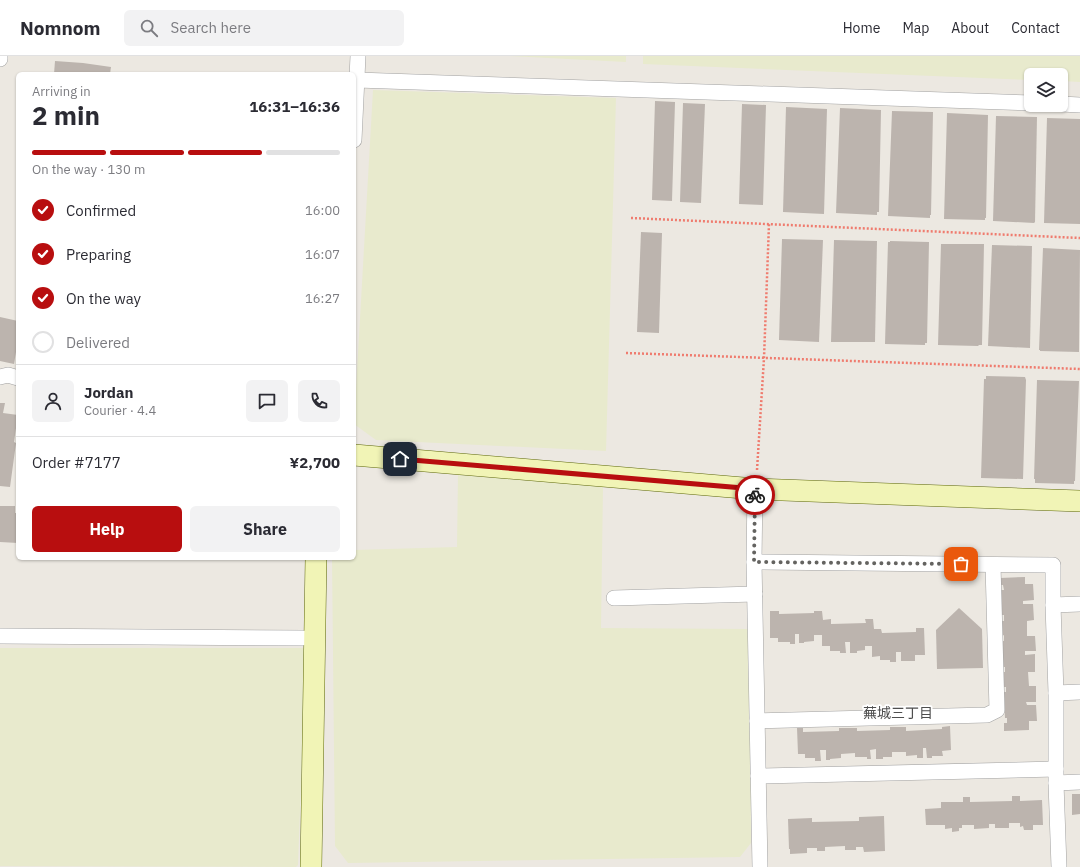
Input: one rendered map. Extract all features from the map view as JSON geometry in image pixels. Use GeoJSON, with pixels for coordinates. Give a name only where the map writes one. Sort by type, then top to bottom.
{"type":"FeatureCollection","features":[{"type":"Feature","properties":{"kind":"street"},"geometry":{"type":"LineString","coordinates":[[356,100],[358,56]]}},
{"type":"Feature","properties":{"kind":"street"},"geometry":{"type":"LineString","coordinates":[[357,80],[1024,103]]}},
{"type":"Feature","properties":{"kind":"street"},"geometry":{"type":"LineString","coordinates":[[1068,104],[1080,105]]}},
{"type":"Feature","properties":{"kind":"street"},"geometry":{"type":"LineString","coordinates":[[0,377],[8,375],[16,377]]}},
{"type":"Feature","properties":{"kind":"street"},"geometry":{"type":"LineString","coordinates":[[356,455],[755,489],[1080,501]]}},
{"type":"Feature","properties":{"kind":"street"},"geometry":{"type":"LineString","coordinates":[[755,489],[754,562],[760,867]]}},
{"type":"Feature","properties":{"kind":"street"},"geometry":{"type":"LineString","coordinates":[[311,867],[316,560]]}},
{"type":"Feature","properties":{"kind":"street"},"geometry":{"type":"LineString","coordinates":[[754,562],[1053,565],[1059,867]]}},
{"type":"Feature","properties":{"kind":"street"},"geometry":{"type":"LineString","coordinates":[[757,721],[987,715],[997,710],[993,565]]}},
{"type":"Feature","properties":{"kind":"street"},"geometry":{"type":"LineString","coordinates":[[614,598],[755,594]]}},
{"type":"Feature","properties":{"kind":"street"},"geometry":{"type":"LineString","coordinates":[[1053,605],[1080,604]]}},
{"type":"Feature","properties":{"kind":"street"},"geometry":{"type":"LineString","coordinates":[[0,636],[303,638]]}},
{"type":"Feature","properties":{"kind":"street"},"geometry":{"type":"LineString","coordinates":[[1056,693],[1080,692]]}},
{"type":"Feature","properties":{"kind":"street"},"geometry":{"type":"LineString","coordinates":[[758,776],[1056,776],[1080,782]]}},
{"type":"Feature","properties":{"kind":"path"},"geometry":{"type":"LineString","coordinates":[[631,218],[1080,238]]}},
{"type":"Feature","properties":{"kind":"path"},"geometry":{"type":"LineString","coordinates":[[755,489],[764,358],[769,224]]}},
{"type":"Feature","properties":{"kind":"path"},"geometry":{"type":"LineString","coordinates":[[626,353],[1080,369]]}},
{"type":"Feature","properties":{"kind":"green space"},"geometry":{"type":"Polygon","coordinates":[[[510,56],[626,56],[626,62],[510,56]]]}},
{"type":"Feature","properties":{"kind":"green space"},"geometry":{"type":"Polygon","coordinates":[[[643,56],[1080,56],[1080,82],[1068,81],[1068,68],[1024,68],[1024,80],[643,64],[643,56]]]}},
{"type":"Feature","properties":{"kind":"green space"},"geometry":{"type":"Polygon","coordinates":[[[373,90],[616,98],[606,451],[376,440],[356,425],[356,389],[373,90]]]}},
{"type":"Feature","properties":{"kind":"green space"},"geometry":{"type":"Polygon","coordinates":[[[458,475],[603,486],[601,628],[750,629],[751,843],[740,857],[348,863],[335,846],[332,560],[356,560],[356,550],[457,547],[458,475]]]}},
{"type":"Feature","properties":{"kind":"green space"},"geometry":{"type":"Polygon","coordinates":[[[0,648],[306,648],[298,865],[296,867],[0,866],[0,648]]]}},
{"type":"Feature","properties":{"kind":"building"},"geometry":{"type":"Polygon","coordinates":[[[55,61],[111,67],[110,72],[54,72],[55,61]]]}},
{"type":"Feature","properties":{"kind":"building"},"geometry":{"type":"Polygon","coordinates":[[[655,101],[675,102],[672,201],[652,200],[655,101]]]}},
{"type":"Feature","properties":{"kind":"building"},"geometry":{"type":"Polygon","coordinates":[[[683,103],[705,104],[701,203],[680,202],[683,103]]]}},
{"type":"Feature","properties":{"kind":"building"},"geometry":{"type":"Polygon","coordinates":[[[742,104],[766,105],[763,205],[739,204],[742,104]]]}},
{"type":"Feature","properties":{"kind":"building"},"geometry":{"type":"Polygon","coordinates":[[[786,107],[827,109],[824,214],[783,212],[786,107]]]}},
{"type":"Feature","properties":{"kind":"building"},"geometry":{"type":"Polygon","coordinates":[[[840,108],[881,110],[879,212],[877,212],[877,215],[836,213],[840,108]]]}},
{"type":"Feature","properties":{"kind":"building"},"geometry":{"type":"Polygon","coordinates":[[[892,111],[933,112],[930,218],[888,216],[892,111]]]}},
{"type":"Feature","properties":{"kind":"building"},"geometry":{"type":"Polygon","coordinates":[[[947,113],[988,115],[985,220],[944,219],[947,113]]]}},
{"type":"Feature","properties":{"kind":"building"},"geometry":{"type":"Polygon","coordinates":[[[996,116],[1037,117],[1034,223],[993,221],[996,116]]]}},
{"type":"Feature","properties":{"kind":"building"},"geometry":{"type":"Polygon","coordinates":[[[1047,118],[1080,119],[1080,224],[1044,223],[1047,118]]]}},
{"type":"Feature","properties":{"kind":"building"},"geometry":{"type":"Polygon","coordinates":[[[641,232],[662,233],[659,333],[637,332],[641,232]]]}},
{"type":"Feature","properties":{"kind":"building"},"geometry":{"type":"Polygon","coordinates":[[[782,239],[823,240],[819,342],[779,340],[782,239]]]}},
{"type":"Feature","properties":{"kind":"building"},"geometry":{"type":"Polygon","coordinates":[[[834,240],[877,241],[875,342],[831,342],[834,240]]]}},
{"type":"Feature","properties":{"kind":"building"},"geometry":{"type":"Polygon","coordinates":[[[888,242],[929,242],[927,343],[925,343],[925,345],[885,344],[888,242]]]}},
{"type":"Feature","properties":{"kind":"building"},"geometry":{"type":"Polygon","coordinates":[[[941,244],[984,244],[982,345],[938,345],[941,244]]]}},
{"type":"Feature","properties":{"kind":"building"},"geometry":{"type":"Polygon","coordinates":[[[992,245],[1032,246],[1030,348],[988,346],[992,245]]]}},
{"type":"Feature","properties":{"kind":"building"},"geometry":{"type":"Polygon","coordinates":[[[1043,248],[1080,250],[1079,352],[1039,350],[1043,248]]]}},
{"type":"Feature","properties":{"kind":"building"},"geometry":{"type":"Polygon","coordinates":[[[0,317],[16,321],[16,352],[14,364],[0,361],[0,317]]]}},
{"type":"Feature","properties":{"kind":"building"},"geometry":{"type":"Polygon","coordinates":[[[986,376],[1025,377],[1023,479],[981,478],[984,379],[986,379],[986,376]]]}},
{"type":"Feature","properties":{"kind":"building"},"geometry":{"type":"Polygon","coordinates":[[[1037,380],[1079,381],[1074,484],[1035,483],[1037,380]]]}},
{"type":"Feature","properties":{"kind":"building"},"geometry":{"type":"Polygon","coordinates":[[[0,403],[5,403],[3,413],[16,415],[14,442],[16,443],[10,487],[0,486],[0,403]]]}},
{"type":"Feature","properties":{"kind":"building"},"geometry":{"type":"Polygon","coordinates":[[[0,506],[15,506],[16,543],[0,542],[0,506]]]}},
{"type":"Feature","properties":{"kind":"building"},"geometry":{"type":"Polygon","coordinates":[[[1025,577],[1025,584],[1033,584],[1034,600],[1023,601],[1023,604],[1033,604],[1034,620],[1027,621],[1027,636],[1035,636],[1036,651],[1025,651],[1025,655],[1035,654],[1035,672],[1028,672],[1029,686],[1036,686],[1036,702],[1026,702],[1027,705],[1036,705],[1037,721],[1029,721],[1029,730],[1004,731],[1004,723],[1007,723],[1007,718],[1005,718],[1004,692],[1006,692],[1006,687],[1003,687],[1003,672],[1005,672],[1005,667],[1003,667],[1002,641],[1004,641],[1004,635],[1002,636],[1001,621],[1004,621],[1004,615],[1001,615],[1001,590],[1004,590],[1003,585],[1001,585],[1000,578],[1025,577]]]}},
{"type":"Feature","properties":{"kind":"building"},"geometry":{"type":"Polygon","coordinates":[[[959,608],[982,629],[983,668],[937,669],[936,630],[959,608]]]}},
{"type":"Feature","properties":{"kind":"building"},"geometry":{"type":"Polygon","coordinates":[[[770,611],[779,611],[779,614],[814,613],[814,611],[822,611],[823,620],[831,619],[831,624],[866,623],[865,619],[873,619],[874,629],[881,629],[882,633],[916,632],[916,628],[924,628],[925,655],[915,655],[915,661],[901,661],[901,652],[896,652],[896,662],[890,662],[890,660],[880,660],[880,656],[872,657],[872,646],[865,646],[865,650],[857,651],[857,653],[850,653],[850,642],[845,642],[846,653],[840,653],[840,651],[830,651],[830,646],[822,646],[822,635],[814,635],[814,641],[799,643],[799,634],[795,634],[795,644],[790,644],[790,642],[778,642],[778,638],[770,638],[770,611]]]}},
{"type":"Feature","properties":{"kind":"building"},"geometry":{"type":"Polygon","coordinates":[[[950,726],[951,750],[942,751],[943,756],[932,756],[932,758],[927,758],[926,748],[923,748],[923,758],[917,758],[917,755],[906,756],[906,752],[892,752],[892,757],[876,759],[876,749],[870,750],[871,759],[867,759],[867,757],[855,757],[855,753],[841,754],[841,758],[826,760],[826,750],[820,750],[821,761],[815,761],[815,758],[805,758],[805,754],[798,754],[797,728],[803,728],[803,732],[839,731],[839,728],[857,728],[857,731],[890,730],[890,727],[906,727],[906,731],[942,729],[942,727],[950,726]]]}},
{"type":"Feature","properties":{"kind":"building"},"geometry":{"type":"Polygon","coordinates":[[[1072,794],[1080,794],[1080,814],[1072,815],[1072,794]]]}},
{"type":"Feature","properties":{"kind":"building"},"geometry":{"type":"Polygon","coordinates":[[[1012,796],[1020,796],[1020,801],[1042,800],[1043,825],[1033,825],[1033,830],[1024,830],[1023,826],[1020,827],[1020,823],[1009,823],[1009,828],[995,828],[995,824],[989,824],[989,828],[974,829],[974,825],[962,825],[962,828],[959,828],[959,831],[952,832],[952,828],[945,829],[945,825],[926,825],[925,809],[941,808],[941,802],[963,802],[963,797],[970,797],[970,802],[1012,801],[1012,796]]]}},
{"type":"Feature","properties":{"kind":"building"},"geometry":{"type":"Polygon","coordinates":[[[884,816],[885,851],[864,852],[863,847],[856,847],[856,850],[845,850],[845,846],[825,847],[825,851],[817,851],[817,848],[807,848],[807,853],[790,854],[788,819],[812,818],[812,822],[859,821],[859,817],[884,816]]]}},
{"type":"Feature","properties":{"kind":"way so far"},"geometry":{"type":"LineString","coordinates":[[755,495],[754,562],[961,564]]}},
{"type":"Feature","properties":{"kind":"district","name":"蕪城三丁目"},"geometry":{"type":"Point","coordinates":[898,713]}},
{"type":"Feature","properties":{"kind":"route"},"geometry":{"type":"LineString","coordinates":[[400,459],[755,489],[755,495]]}}]}
